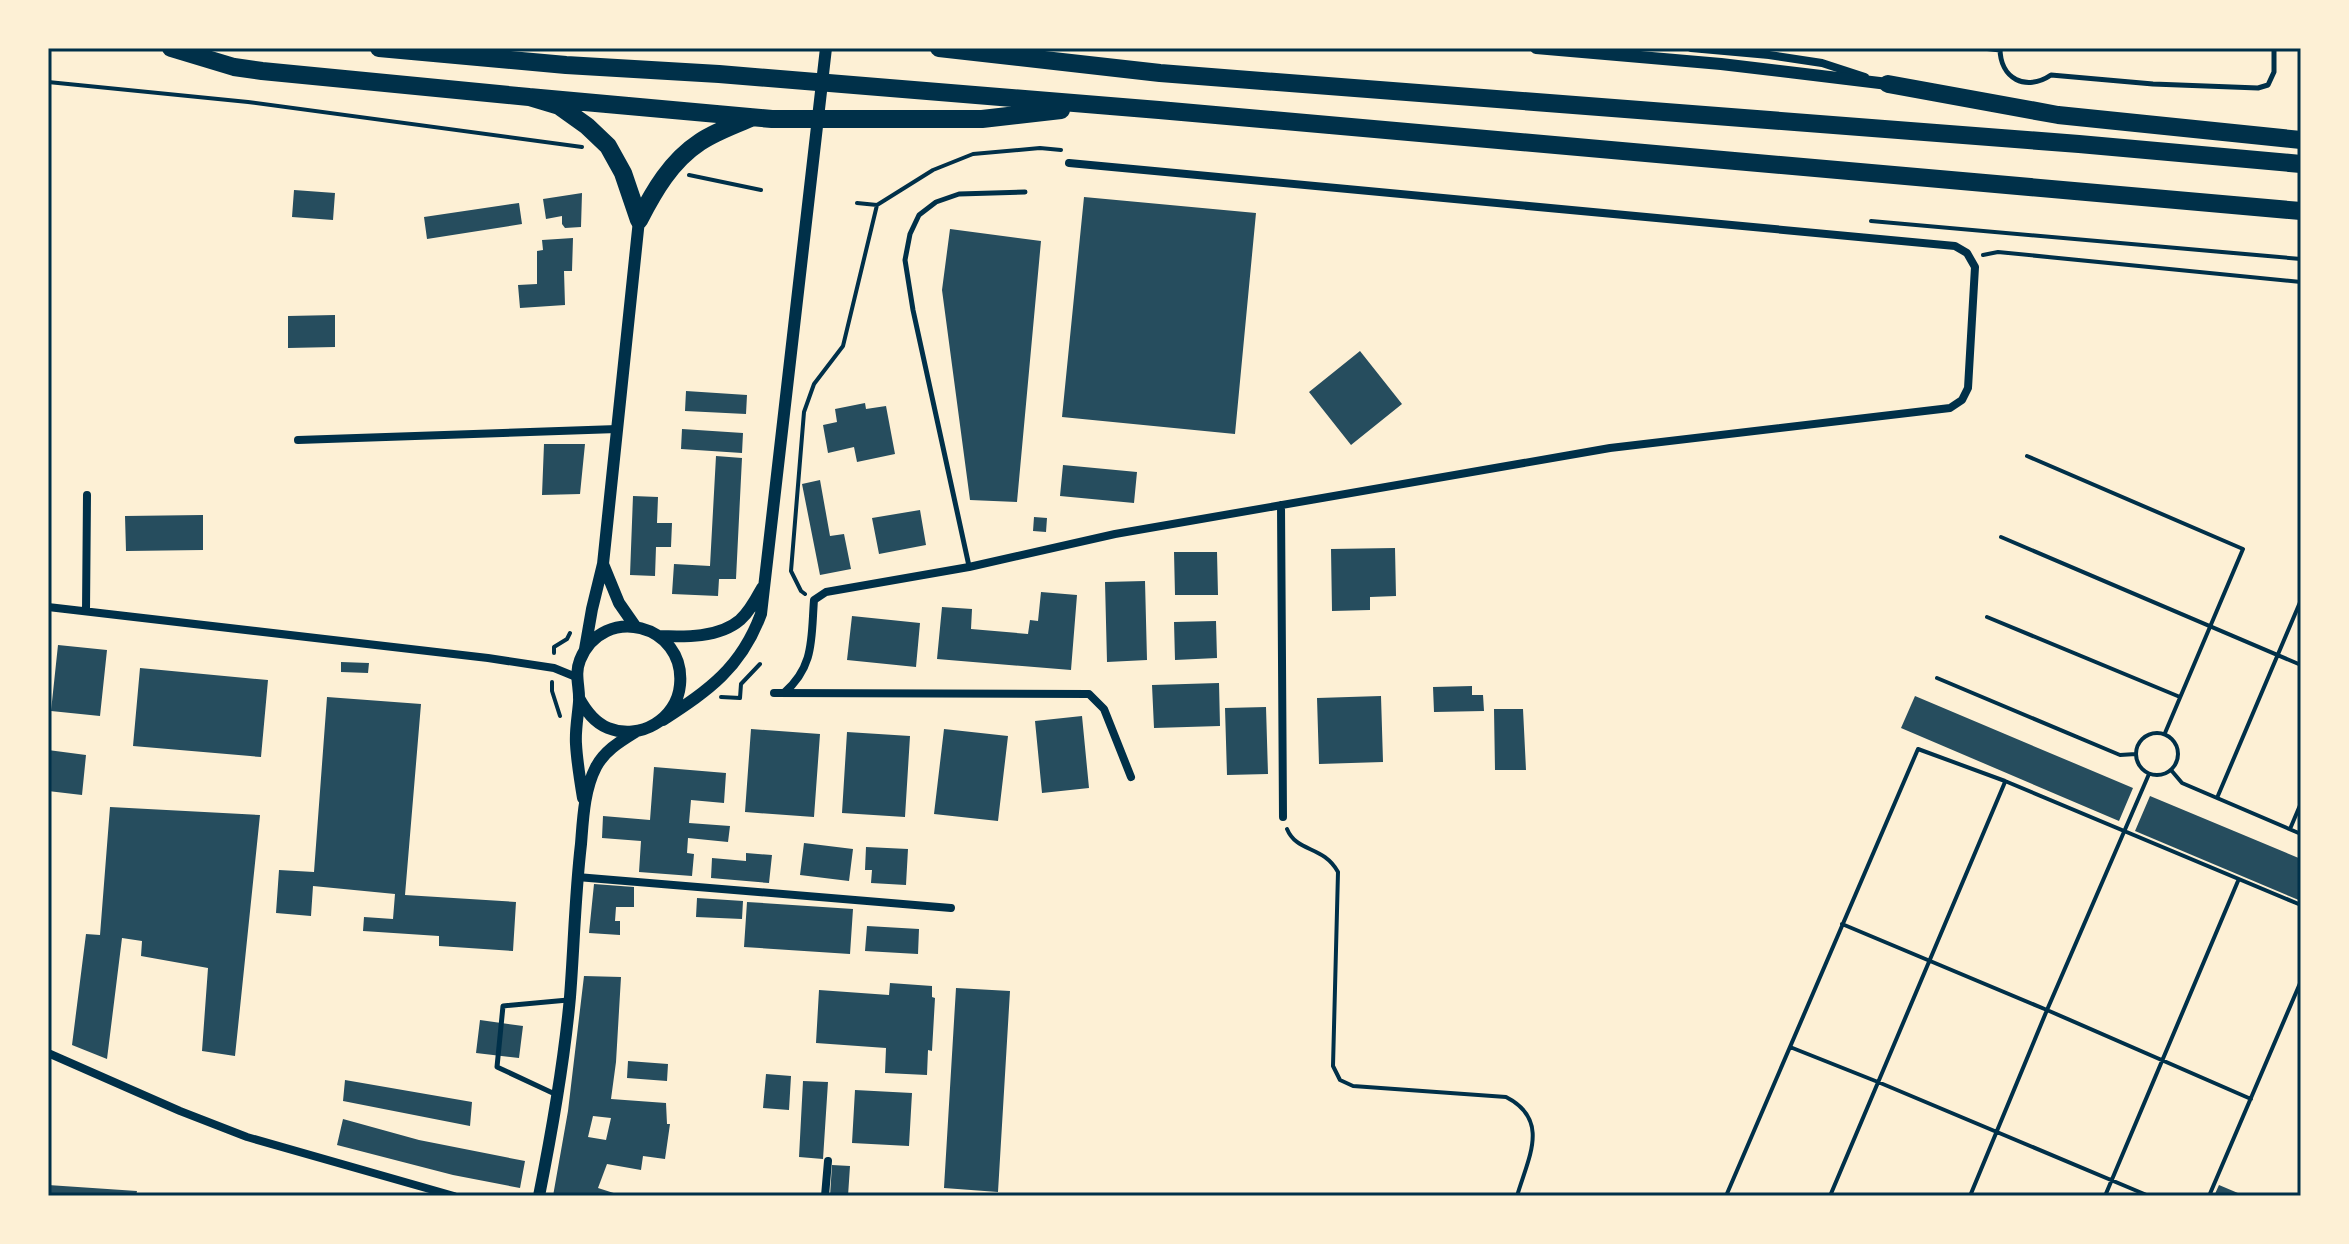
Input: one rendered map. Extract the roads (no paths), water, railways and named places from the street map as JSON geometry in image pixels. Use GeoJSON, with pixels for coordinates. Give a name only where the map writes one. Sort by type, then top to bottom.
{"type":"FeatureCollection","features":[{"type":"Feature","properties":{"kind":"highway"},"geometry":{"type":"LineString","coordinates":[[171,48],[234,67],[262,71],[753,117],[982,119],[1098,105]]}},
{"type":"Feature","properties":{"kind":"highway"},"geometry":{"type":"LineString","coordinates":[[379,48],[1098,105],[2301,211]]}},
{"type":"Feature","properties":{"kind":"highway"},"geometry":{"type":"LineString","coordinates":[[939,48],[1160,73],[2301,164]]}},
{"type":"Feature","properties":{"kind":"highway"},"geometry":{"type":"LineString","coordinates":[[1888,84],[2058,115],[2301,140]]}},
{"type":"Feature","properties":{"kind":"highway"},"geometry":{"type":"LineString","coordinates":[[529,97],[559,106],[608,146],[623,173],[639,220]]}},
{"type":"Feature","properties":{"kind":"highway"},"geometry":{"type":"LineString","coordinates":[[639,220],[658,183],[699,142],[753,117]]}},
{"type":"Feature","properties":{"kind":"street"},"geometry":{"type":"LineString","coordinates":[[579,698],[596,721],[609,728],[623,732],[650,727],[704,692],[740,658],[761,614],[826,48]]}},
{"type":"Feature","properties":{"kind":"street"},"geometry":{"type":"LineString","coordinates":[[1536,48],[1721,64],[1888,84]]}},
{"type":"Feature","properties":{"kind":"street"},"geometry":{"type":"LineString","coordinates":[[1691,48],[1822,63],[1888,84]]}},
{"type":"Feature","properties":{"kind":"street"},"geometry":{"type":"LineString","coordinates":[[1069,163],[1955,246],[1967,253],[1975,267],[1968,388],[1962,400],[1950,408],[1610,448],[1115,534],[969,567],[826,592],[814,600],[808,662],[803,673],[779,693],[1089,694],[1104,709],[1131,777]]}},
{"type":"Feature","properties":{"kind":"street"},"geometry":{"type":"LineString","coordinates":[[584,809],[576,740],[579,698],[576,677],[603,564],[639,220]]}},
{"type":"Feature","properties":{"kind":"street"},"geometry":{"type":"LineString","coordinates":[[298,440],[617,429]]}},
{"type":"Feature","properties":{"kind":"street"},"geometry":{"type":"LineString","coordinates":[[86,611],[87,495]]}},
{"type":"Feature","properties":{"kind":"street"},"geometry":{"type":"LineString","coordinates":[[1281,505],[1283,817]]}},
{"type":"Feature","properties":{"kind":"street"},"geometry":{"type":"LineString","coordinates":[[603,564],[619,603],[635,626]]}},
{"type":"Feature","properties":{"kind":"street"},"geometry":{"type":"LineString","coordinates":[[659,636],[690,636],[729,627],[748,611],[766,581]]}},
{"type":"Feature","properties":{"kind":"street"},"geometry":{"type":"LineString","coordinates":[[48,607],[554,668],[576,677]]}},
{"type":"Feature","properties":{"kind":"street"},"geometry":{"type":"LineString","coordinates":[[554,668],[582,655],[595,638],[607,631],[635,626],[659,636],[671,647],[681,677],[680,693],[663,720]]}},
{"type":"Feature","properties":{"kind":"street"},"geometry":{"type":"LineString","coordinates":[[539,1196],[557,1095],[569,999],[577,877],[589,784],[606,752],[637,731]]}},
{"type":"Feature","properties":{"kind":"street"},"geometry":{"type":"LineString","coordinates":[[577,877],[951,908]]}},
{"type":"Feature","properties":{"kind":"street"},"geometry":{"type":"LineString","coordinates":[[48,1053],[247,1137],[454,1196]]}},
{"type":"Feature","properties":{"kind":"street"},"geometry":{"type":"LineString","coordinates":[[825,1196],[828,1161]]}},
{"type":"Feature","properties":{"kind":"lane"},"geometry":{"type":"LineString","coordinates":[[1983,48],[2000,49],[2005,70],[2022,82],[2043,81],[2051,75],[2153,84],[2258,88],[2268,85],[2274,72],[2274,48]]}},
{"type":"Feature","properties":{"kind":"lane"},"geometry":{"type":"LineString","coordinates":[[969,567],[905,260],[910,234],[919,215],[936,202],[959,194],[1025,192]]}},
{"type":"Feature","properties":{"kind":"lane"},"geometry":{"type":"LineString","coordinates":[[557,1095],[497,1067],[503,1006],[569,999]]}}]}
